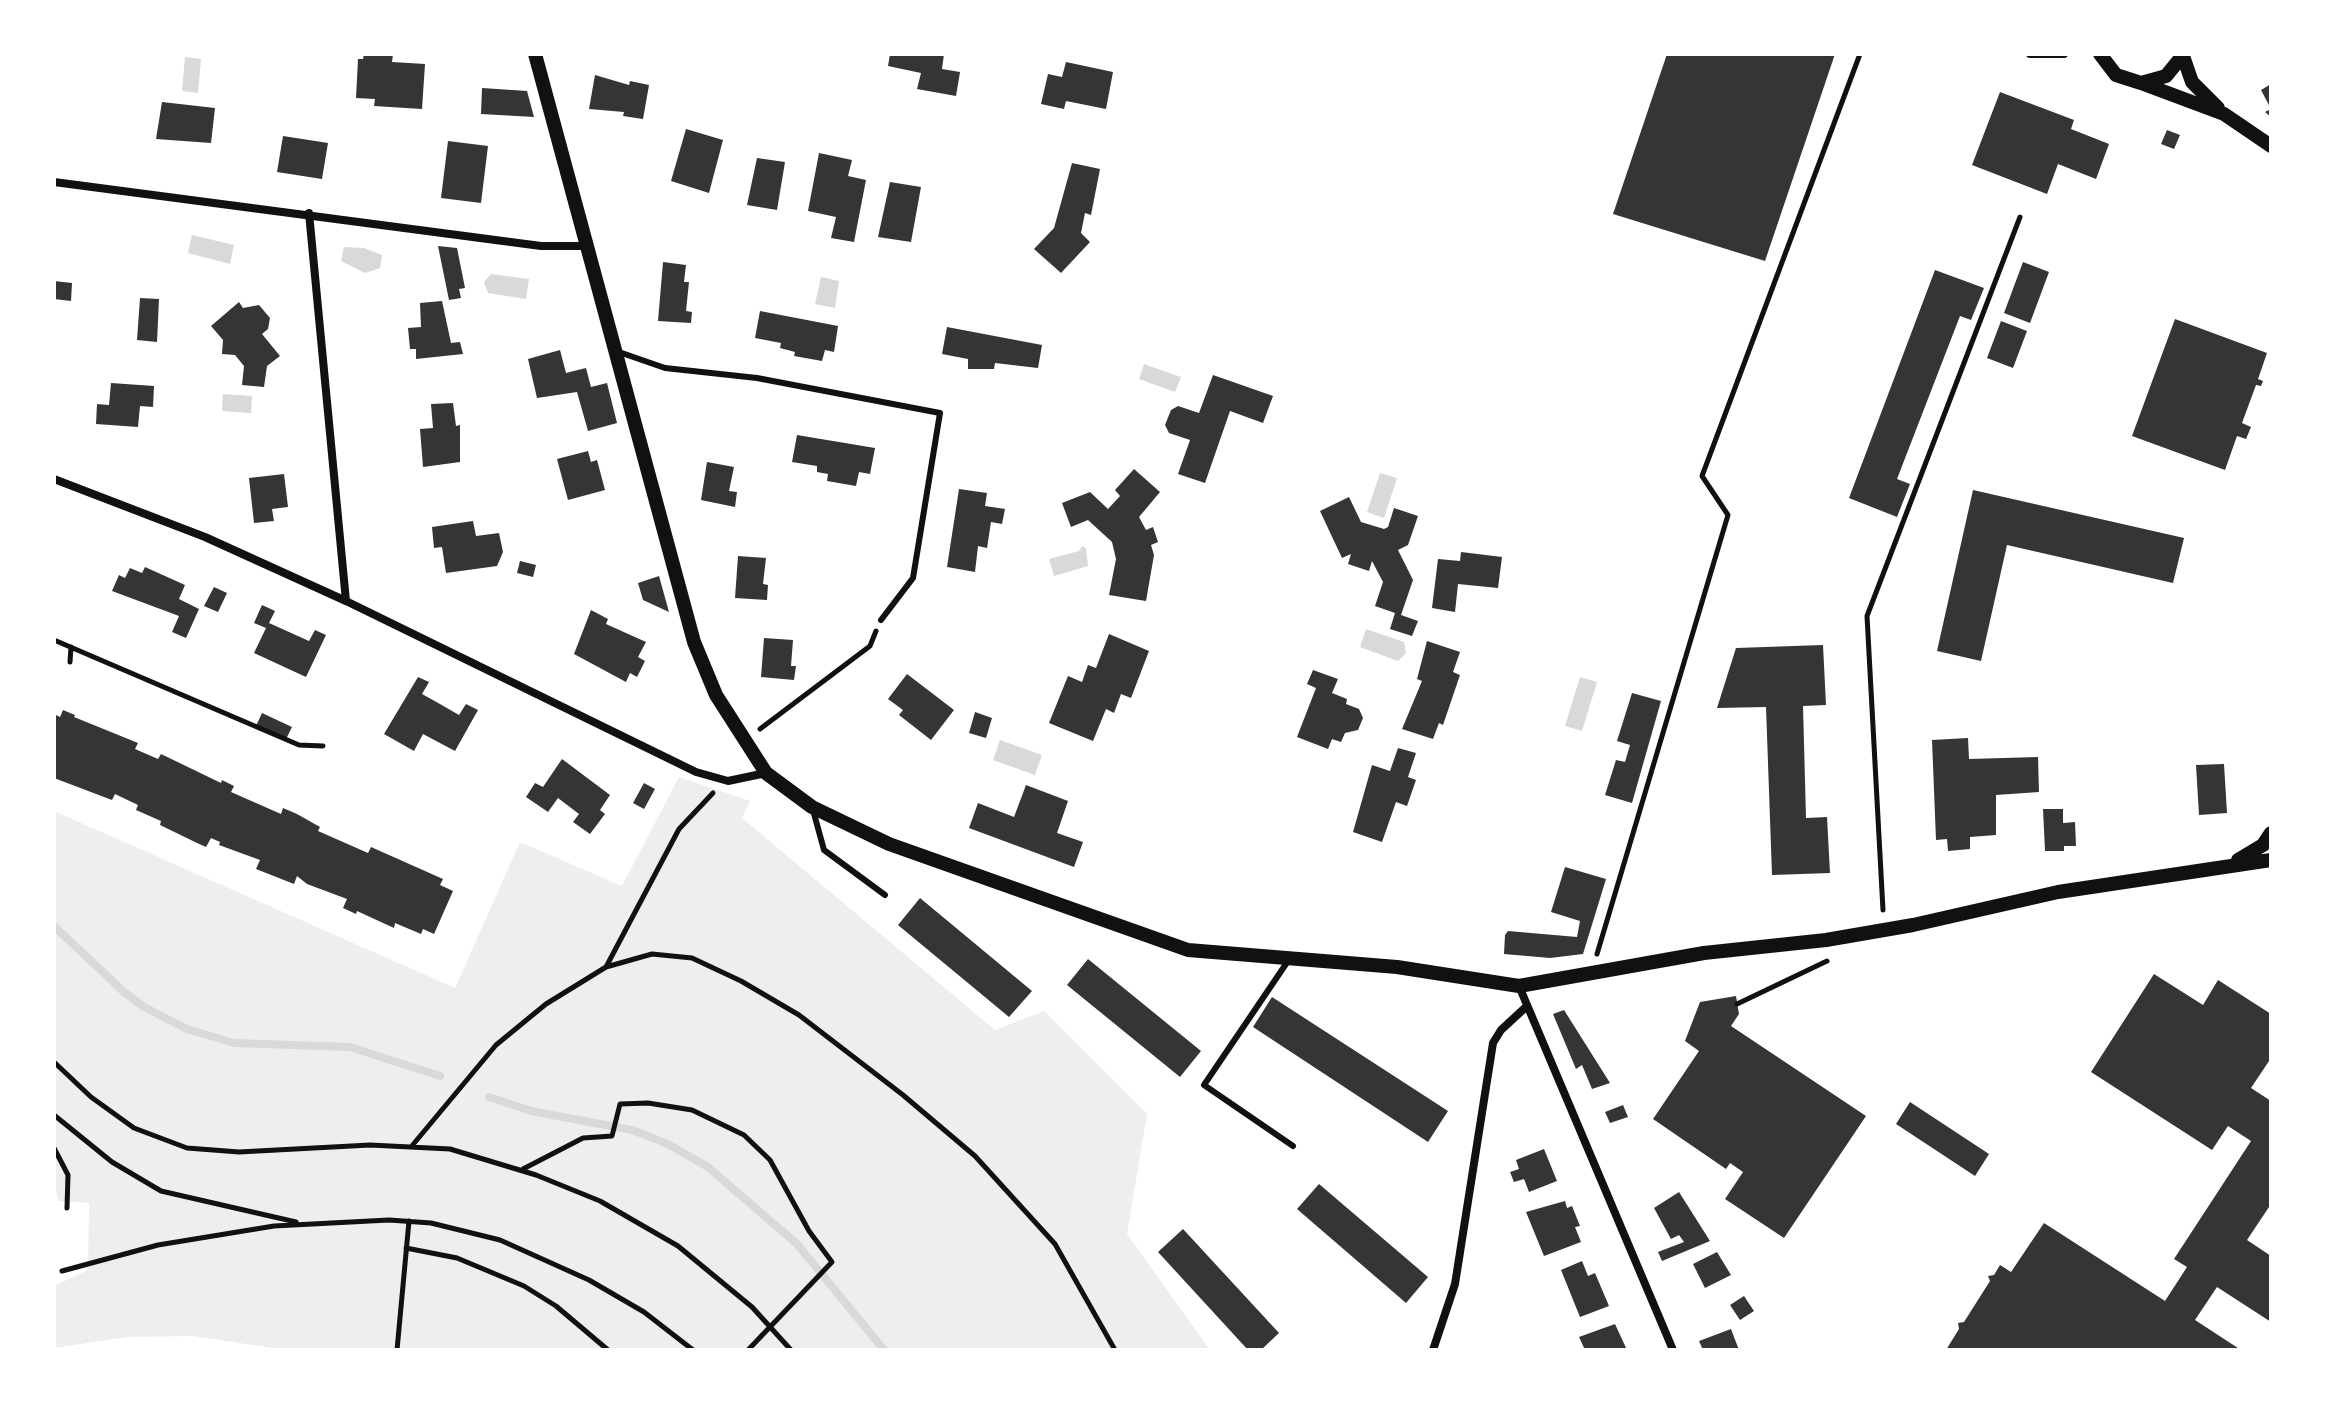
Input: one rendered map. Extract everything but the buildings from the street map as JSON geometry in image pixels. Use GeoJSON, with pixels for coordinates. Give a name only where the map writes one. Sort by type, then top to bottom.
{"type":"FeatureCollection","features":[{"type":"Feature","properties":{"kind":"street"},"geometry":{"type":"LineString","coordinates":[[535,54],[694,642],[716,695],[766,773],[812,807],[889,844],[1188,950],[1397,967],[1519,986],[1704,953],[1781,947],[1913,925],[2058,892],[2233,863],[2271,860]]}},
{"type":"Feature","properties":{"kind":"street"},"geometry":{"type":"LineString","coordinates":[[2030,54],[2064,54]]}},
{"type":"Feature","properties":{"kind":"street"},"geometry":{"type":"LineString","coordinates":[[2100,54],[2116,75],[2224,114]]}},
{"type":"Feature","properties":{"kind":"street"},"geometry":{"type":"LineString","coordinates":[[2141,83],[2166,76],[2184,55]]}},
{"type":"Feature","properties":{"kind":"street"},"geometry":{"type":"LineString","coordinates":[[2184,55],[2192,82],[2224,114],[2271,146]]}},
{"type":"Feature","properties":{"kind":"street"},"geometry":{"type":"LineString","coordinates":[[54,182],[309,213],[541,246],[586,246]]}},
{"type":"Feature","properties":{"kind":"street"},"geometry":{"type":"LineString","coordinates":[[309,213],[346,601]]}},
{"type":"Feature","properties":{"kind":"street"},"geometry":{"type":"LineString","coordinates":[[54,479],[205,537],[346,601],[696,772],[728,781],[766,773]]}},
{"type":"Feature","properties":{"kind":"street"},"geometry":{"type":"LineString","coordinates":[[2233,863],[2263,845],[2271,833]]}},
{"type":"Feature","properties":{"kind":"street"},"geometry":{"type":"LineString","coordinates":[[1519,986],[1673,1350]]}},
{"type":"Feature","properties":{"kind":"street"},"geometry":{"type":"LineString","coordinates":[[1433,1350],[1455,1284],[1493,1043],[1501,1030],[1527,1006]]}},
{"type":"Feature","properties":{"kind":"lane"},"geometry":{"type":"LineString","coordinates":[[616,351],[665,368],[757,378],[940,413],[913,578],[881,620]]}},
{"type":"Feature","properties":{"kind":"lane"},"geometry":{"type":"LineString","coordinates":[[812,807],[824,850],[885,895]]}},
{"type":"Feature","properties":{"kind":"lane"},"geometry":{"type":"LineString","coordinates":[[1290,958],[1204,1085],[1293,1146]]}},
{"type":"Feature","properties":{"kind":"path"},"geometry":{"type":"LineString","coordinates":[[1597,955],[1728,515],[1702,476],[1860,54]]}},
{"type":"Feature","properties":{"kind":"path"},"geometry":{"type":"LineString","coordinates":[[1883,910],[1867,616],[2020,217]]}},
{"type":"Feature","properties":{"kind":"path"},"geometry":{"type":"LineString","coordinates":[[767,724],[870,646],[881,620]]}},
{"type":"Feature","properties":{"kind":"path"},"geometry":{"type":"LineString","coordinates":[[54,640],[299,745],[323,746]]}},
{"type":"Feature","properties":{"kind":"path"},"geometry":{"type":"LineString","coordinates":[[70,662],[71,647]]}},
{"type":"Feature","properties":{"kind":"path"},"geometry":{"type":"LineString","coordinates":[[606,967],[679,829],[720,788]]}},
{"type":"Feature","properties":{"kind":"path"},"geometry":{"type":"LineString","coordinates":[[411,1147],[496,1045],[546,1004],[606,967],[652,954],[692,958],[772,998],[829,1036],[944,1128],[1006,1187],[1055,1244],[1115,1350]]}},
{"type":"Feature","properties":{"kind":"path"},"geometry":{"type":"LineString","coordinates":[[1737,1004],[1832,959]]}},
{"type":"Feature","properties":{"kind":"path"},"geometry":{"type":"LineString","coordinates":[[54,1062],[91,1097],[134,1128],[187,1148],[239,1152],[411,1147],[472,1154],[523,1169],[600,1201],[643,1223],[716,1274],[791,1350]]}},
{"type":"Feature","properties":{"kind":"path"},"geometry":{"type":"LineString","coordinates":[[523,1169],[583,1138],[612,1136],[620,1104],[648,1103],[708,1115],[744,1135],[776,1169],[809,1231],[832,1262],[748,1350]]}},
{"type":"Feature","properties":{"kind":"path"},"geometry":{"type":"LineString","coordinates":[[54,1115],[112,1162],[161,1191],[207,1204],[279,1215],[300,1223]]}},
{"type":"Feature","properties":{"kind":"path"},"geometry":{"type":"LineString","coordinates":[[54,1149],[68,1175],[67,1208]]}},
{"type":"Feature","properties":{"kind":"path"},"geometry":{"type":"LineString","coordinates":[[397,1350],[409,1221]]}},
{"type":"Feature","properties":{"kind":"path"},"geometry":{"type":"LineString","coordinates":[[62,1271],[158,1245],[300,1223],[409,1221],[456,1226],[538,1256],[644,1312],[693,1350]]}},
{"type":"Feature","properties":{"kind":"path"},"geometry":{"type":"LineString","coordinates":[[406,1248],[457,1258],[524,1286],[556,1306],[608,1350]]}},
{"type":"Feature","properties":{"kind":"shaded area"},"geometry":{"type":"Polygon","coordinates":[[[185,57],[201,59],[198,93],[182,91],[185,57]]]}},
{"type":"Feature","properties":{"kind":"shaded area"},"geometry":{"type":"Polygon","coordinates":[[[192,235],[234,245],[230,264],[188,253],[192,235]]]}},
{"type":"Feature","properties":{"kind":"shaded area"},"geometry":{"type":"Polygon","coordinates":[[[344,247],[364,248],[382,255],[380,268],[365,273],[341,261],[344,247]]]}},
{"type":"Feature","properties":{"kind":"shaded area"},"geometry":{"type":"Polygon","coordinates":[[[491,274],[529,279],[526,299],[488,293],[484,282],[491,274]]]}},
{"type":"Feature","properties":{"kind":"shaded area"},"geometry":{"type":"Polygon","coordinates":[[[821,277],[839,281],[835,308],[815,304],[821,277]]]}},
{"type":"Feature","properties":{"kind":"shaded area"},"geometry":{"type":"Polygon","coordinates":[[[1144,364],[1181,377],[1175,392],[1139,379],[1144,364]]]}},
{"type":"Feature","properties":{"kind":"shaded area"},"geometry":{"type":"Polygon","coordinates":[[[223,394],[252,396],[251,413],[222,411],[223,394]]]}},
{"type":"Feature","properties":{"kind":"shaded area"},"geometry":{"type":"Polygon","coordinates":[[[1380,473],[1397,478],[1384,518],[1367,512],[1380,473]]]}},
{"type":"Feature","properties":{"kind":"shaded area"},"geometry":{"type":"Polygon","coordinates":[[[1082,546],[1086,548],[1088,566],[1054,576],[1049,559],[1079,551],[1082,546]]]}},
{"type":"Feature","properties":{"kind":"shaded area"},"geometry":{"type":"Polygon","coordinates":[[[1366,629],[1404,642],[1406,653],[1398,661],[1360,647],[1366,629]]]}},
{"type":"Feature","properties":{"kind":"shaded area"},"geometry":{"type":"Polygon","coordinates":[[[1580,677],[1597,682],[1582,731],[1565,726],[1580,677]]]}},
{"type":"Feature","properties":{"kind":"shaded area"},"geometry":{"type":"Polygon","coordinates":[[[1000,740],[1042,755],[1035,775],[993,760],[1000,740]]]}},
{"type":"Feature","properties":{"kind":"shaded area"},"geometry":{"type":"Polygon","coordinates":[[[679,777],[750,801],[742,818],[995,1030],[1044,1011],[1147,1114],[1127,1234],[1210,1350],[286,1350],[192,1336],[127,1337],[54,1348],[54,1286],[88,1270],[89,1203],[58,1201],[54,1182],[54,811],[455,988],[520,842],[622,886],[679,777]]]}},
{"type":"Feature","properties":{"kind":"waterway"},"geometry":{"type":"LineString","coordinates":[[54,926],[124,992],[144,1007],[187,1029],[234,1043],[350,1047],[440,1076]]}},
{"type":"Feature","properties":{"kind":"waterway"},"geometry":{"type":"LineString","coordinates":[[489,1097],[531,1111],[632,1130],[668,1144],[708,1167],[797,1244],[884,1350]]}}]}
